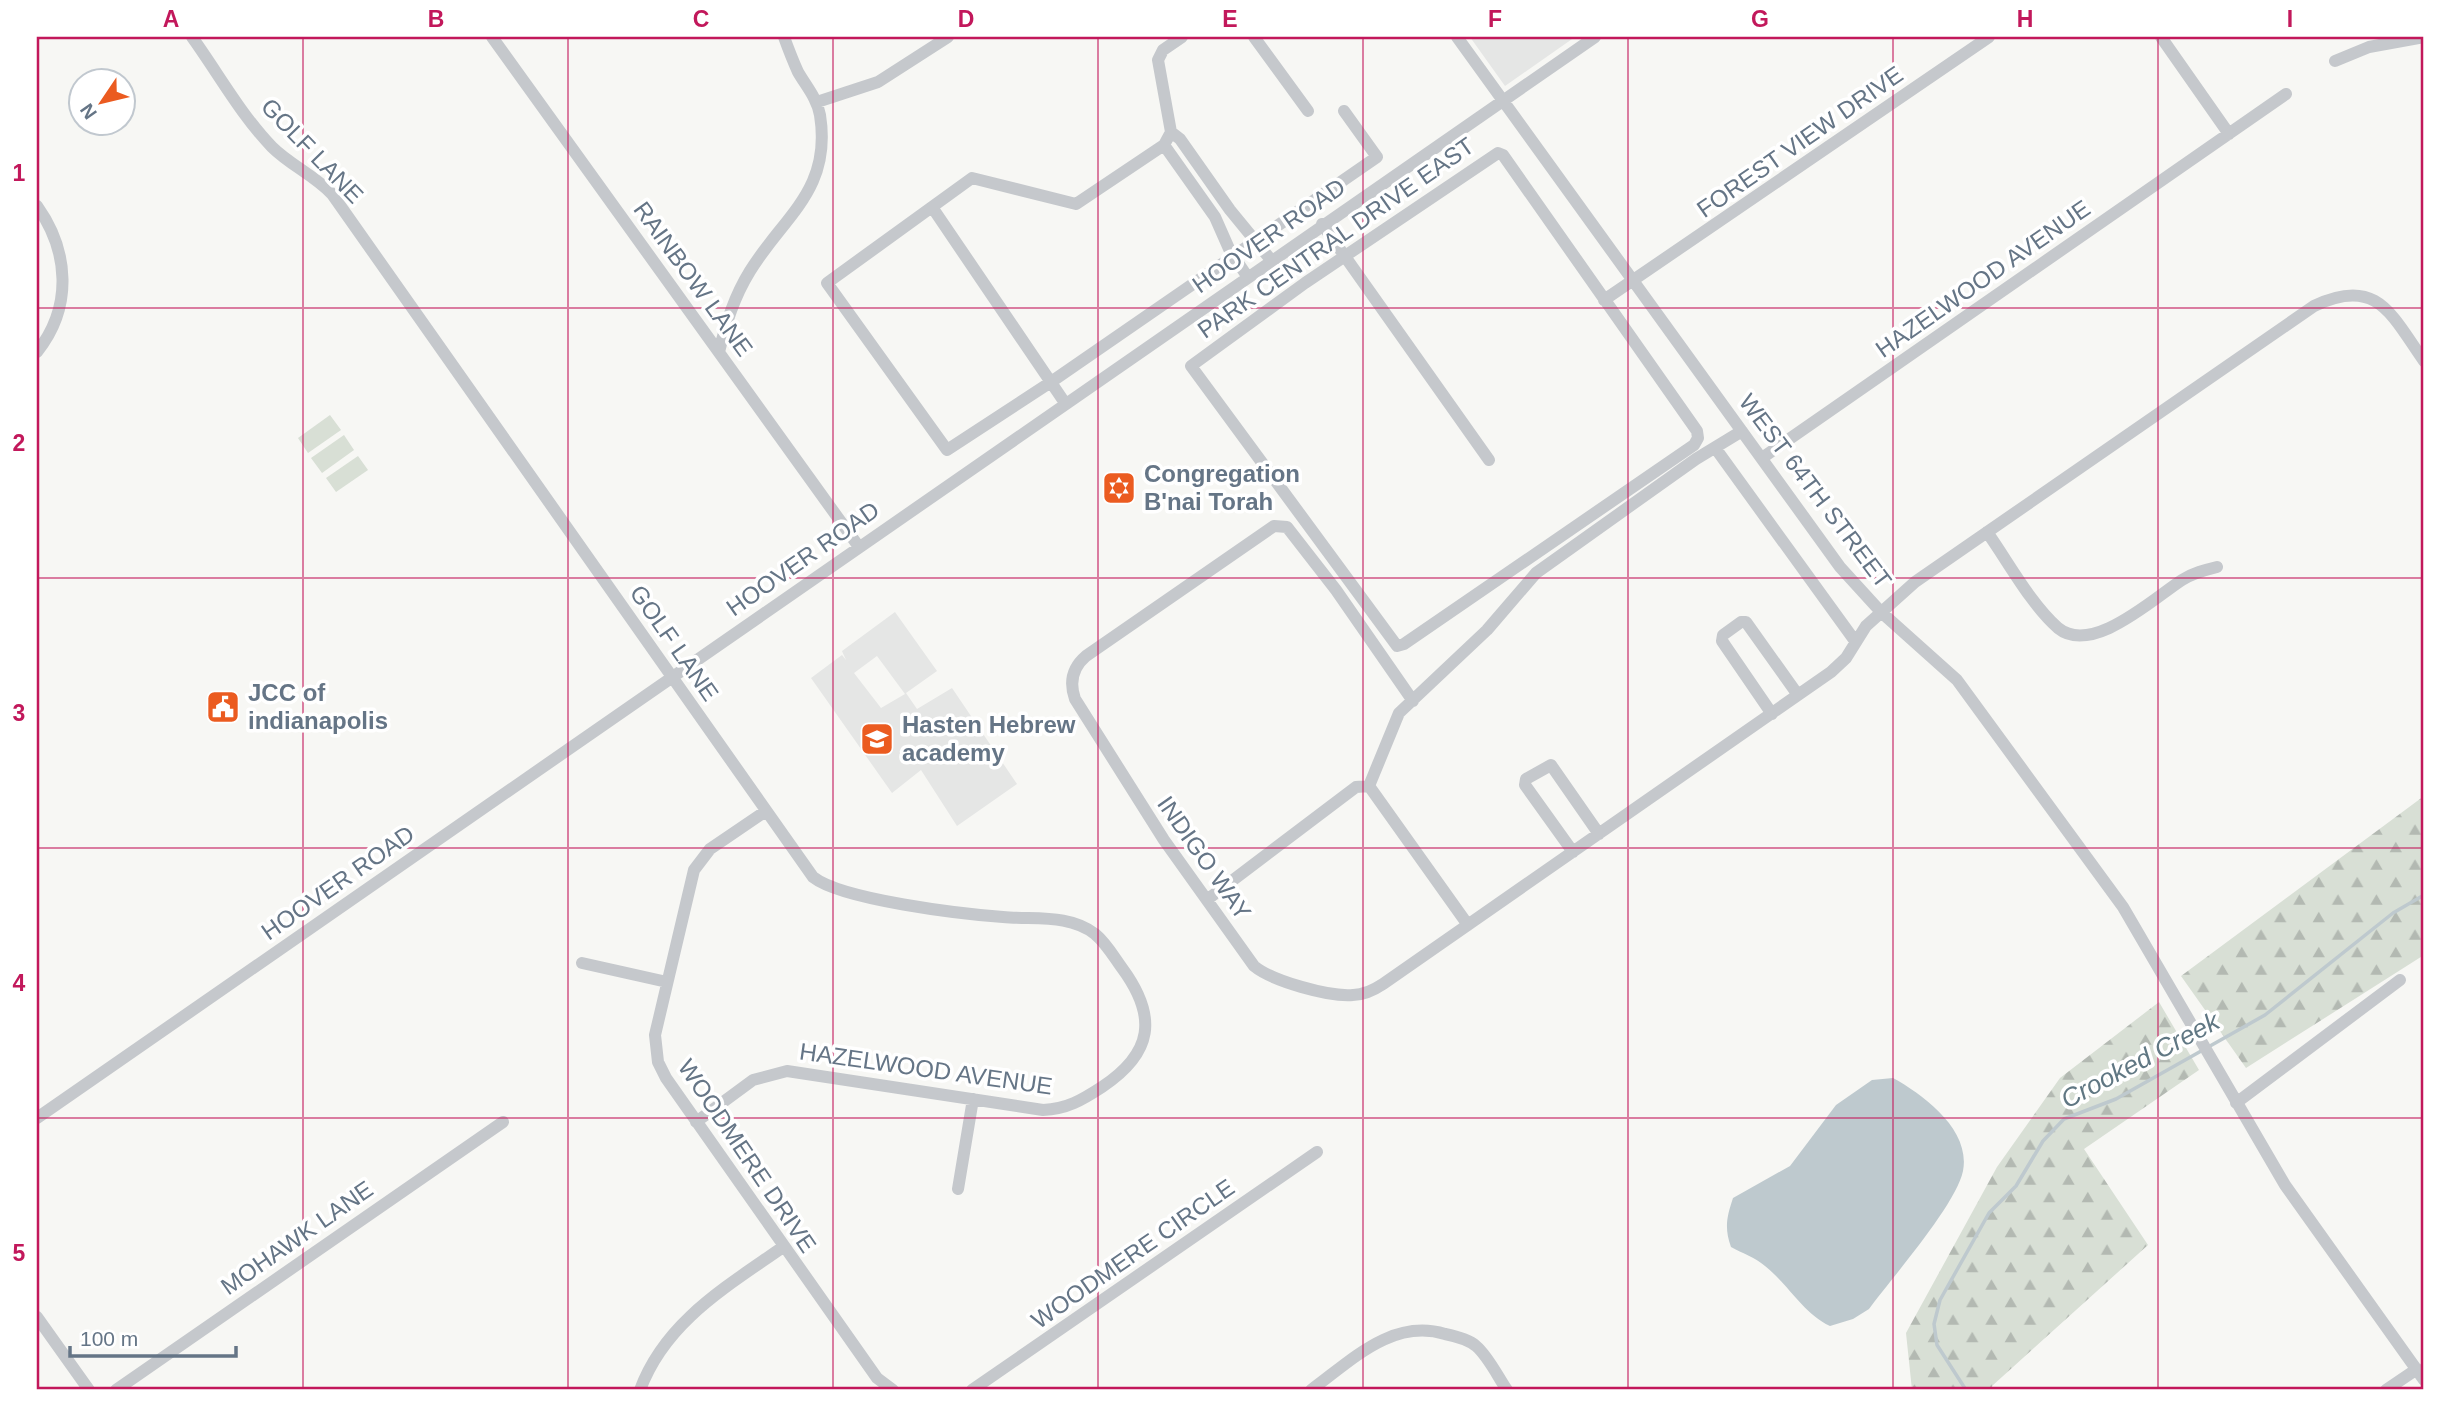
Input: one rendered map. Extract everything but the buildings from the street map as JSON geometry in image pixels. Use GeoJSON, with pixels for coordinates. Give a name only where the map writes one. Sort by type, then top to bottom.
{"type":"FeatureCollection","features":[{"type":"Feature","properties":{"kind":"street","name":"GOLF LANE"},"geometry":{"type":"LineString","coordinates":[[192,37],[260,134],[275,150],[314,177],[332,194],[805,869],[831,889],[972,915],[1067,920],[1099,937],[1136,987],[1145,1012],[1145,1034],[1129,1067],[1081,1101]]}},
{"type":"Feature","properties":{"kind":"street","name":"RAINBOW LANE"},"geometry":{"type":"LineString","coordinates":[[492,37],[859,547]]}},
{"type":"Feature","properties":{"kind":"street"},"geometry":{"type":"LineString","coordinates":[[719,352],[729,310],[750,271],[811,190],[821,139],[817,102],[798,71],[784,37]]}},
{"type":"Feature","properties":{"kind":"street"},"geometry":{"type":"LineString","coordinates":[[817,102],[878,82],[948,37]]}},
{"type":"Feature","properties":{"kind":"street"},"geometry":{"type":"LineString","coordinates":[[1065,403],[932,207],[972,178],[1076,204],[1164,145],[1171,132],[1158,60],[1163,51],[1182,37]]}},
{"type":"Feature","properties":{"kind":"street"},"geometry":{"type":"LineString","coordinates":[[1254,37],[1308,111]]}},
{"type":"Feature","properties":{"kind":"street","name":"WEST 64TH STREET"},"geometry":{"type":"LineString","coordinates":[[1457,37],[1840,567],[1881,612],[1966,691],[2123,907],[2285,1185],[2420,1375]]}},
{"type":"Feature","properties":{"kind":"street","name":"HOOVER ROAD"},"geometry":{"type":"LineString","coordinates":[[37,1118],[1595,37]]}},
{"type":"Feature","properties":{"kind":"street","name":"FOREST VIEW DRIVE"},"geometry":{"type":"LineString","coordinates":[[1604,300],[1989,37]]}},
{"type":"Feature","properties":{"kind":"street"},"geometry":{"type":"LineString","coordinates":[[2161,37],[2229,134]]}},
{"type":"Feature","properties":{"kind":"street"},"geometry":{"type":"LineString","coordinates":[[2335,61],[2369,47],[2424,37]]}},
{"type":"Feature","properties":{"kind":"street","name":"HAZELWOOD AVENUE"},"geometry":{"type":"LineString","coordinates":[[1762,458],[2286,94]]}},
{"type":"Feature","properties":{"kind":"street","name":"HOOVER ROAD"},"geometry":{"type":"LineString","coordinates":[[932,207],[827,283],[947,450],[1051,382],[1377,158],[1343,111]]}},
{"type":"Feature","properties":{"kind":"street"},"geometry":{"type":"LineString","coordinates":[[1171,132],[1180,139],[1230,210],[1271,260]]}},
{"type":"Feature","properties":{"kind":"street"},"geometry":{"type":"LineString","coordinates":[[1164,145],[1215,216],[1234,257],[1247,276]]}},
{"type":"Feature","properties":{"kind":"street","name":"PARK CENTRAL DRIVE EAST"},"geometry":{"type":"LineString","coordinates":[[1498,153],[1506,159],[1697,430],[1698,438],[1694,445],[1404,644],[1397,646],[1191,366],[1345,256],[1490,155],[1498,153]]}},
{"type":"Feature","properties":{"kind":"street"},"geometry":{"type":"LineString","coordinates":[[37,206],[57,241],[64,281],[60,307],[51,331],[37,352]]}},
{"type":"Feature","properties":{"kind":"street"},"geometry":{"type":"LineString","coordinates":[[1322,224],[1489,460]]}},
{"type":"Feature","properties":{"kind":"street"},"geometry":{"type":"LineString","coordinates":[[1369,786],[1468,925],[1838,667],[1855,641],[1881,612],[1915,582],[2314,306],[2334,296],[2357,294],[2377,301],[2424,361]]}},
{"type":"Feature","properties":{"kind":"street"},"geometry":{"type":"LineString","coordinates":[[1369,786],[1393,723],[1487,630],[1536,573],[1696,459],[1742,431]]}},
{"type":"Feature","properties":{"kind":"street"},"geometry":{"type":"LineString","coordinates":[[1716,449],[1855,641]]}},
{"type":"Feature","properties":{"kind":"street","name":"INDIGO WAY"},"geometry":{"type":"LineString","coordinates":[[1413,701],[1336,590],[1287,527],[1281,524],[1273,526],[1083,658],[1077,664],[1071,681],[1074,699],[1164,840],[1259,970],[1274,978],[1333,994],[1354,995],[1379,987],[1468,925]]}},
{"type":"Feature","properties":{"kind":"street"},"geometry":{"type":"LineString","coordinates":[[1987,532],[2045,613],[2061,630],[2078,635],[2098,634],[2183,579],[2217,567]]}},
{"type":"Feature","properties":{"kind":"street"},"geometry":{"type":"LineString","coordinates":[[1772,714],[1722,641],[1723,635],[1743,621],[1798,695]]}},
{"type":"Feature","properties":{"kind":"street"},"geometry":{"type":"LineString","coordinates":[[1573,852],[1525,785],[1525,780],[1536,772],[1551,765],[1599,834]]}},
{"type":"Feature","properties":{"kind":"street"},"geometry":{"type":"LineString","coordinates":[[1208,899],[1356,787],[1369,786]]}},
{"type":"Feature","properties":{"kind":"street","name":"WOODMERE DRIVE"},"geometry":{"type":"LineString","coordinates":[[765,811],[710,849],[698,862],[691,878],[667,982],[655,1049],[663,1074],[696,1122],[874,1374],[892,1390]]}},
{"type":"Feature","properties":{"kind":"street"},"geometry":{"type":"LineString","coordinates":[[582,962],[667,982]]}},
{"type":"Feature","properties":{"kind":"street"},"geometry":{"type":"LineString","coordinates":[[2236,1103],[2400,979]]}},
{"type":"Feature","properties":{"kind":"street","name":"HAZELWOOD AVENUE"},"geometry":{"type":"LineString","coordinates":[[696,1122],[753,1080],[782,1071],[1043,1110],[1063,1108],[1081,1101]]}},
{"type":"Feature","properties":{"kind":"street"},"geometry":{"type":"LineString","coordinates":[[958,1189],[973,1099]]}},
{"type":"Feature","properties":{"kind":"street","name":"MOHAWK LANE"},"geometry":{"type":"LineString","coordinates":[[116,1390],[503,1122]]}},
{"type":"Feature","properties":{"kind":"street","name":"WOODMERE CIRCLE"},"geometry":{"type":"LineString","coordinates":[[972,1390],[1317,1152]]}},
{"type":"Feature","properties":{"kind":"street"},"geometry":{"type":"LineString","coordinates":[[640,1390],[657,1354],[683,1321],[783,1247]]}},
{"type":"Feature","properties":{"kind":"street"},"geometry":{"type":"LineString","coordinates":[[37,1317],[89,1390]]}},
{"type":"Feature","properties":{"kind":"street"},"geometry":{"type":"LineString","coordinates":[[1311,1390],[1375,1344],[1401,1331],[1433,1330],[1461,1338],[1476,1346],[1507,1390]]}},
{"type":"Feature","properties":{"kind":"street"},"geometry":{"type":"LineString","coordinates":[[2386,1390],[2420,1375]]}},
{"type":"Feature","properties":{"kind":"shaded area"},"geometry":{"type":"Polygon","coordinates":[[[1470,37],[1575,37],[1505,86],[1470,37]]]}},
{"type":"Feature","properties":{"kind":"shaded area"},"geometry":{"type":"Polygon","coordinates":[[[895,612],[937,671],[906,693],[917,709],[952,688],[1017,784],[957,826],[921,770],[892,793],[811,678],[842,655],[846,660],[842,651],[895,612]],[[877,656],[854,673],[881,708],[905,694],[877,656]]]}},
{"type":"Feature","properties":{"kind":"shaded area"},"geometry":{"type":"Polygon","coordinates":[[[1893,1078],[1931,1104],[1953,1128],[1964,1156],[1963,1171],[1958,1185],[1936,1222],[1869,1309],[1853,1319],[1830,1326],[1803,1306],[1765,1266],[1731,1247],[1727,1228],[1729,1211],[1733,1198],[1790,1166],[1836,1105],[1872,1080],[1893,1078]]]}},
{"type":"Feature","properties":{"kind":"green space"},"geometry":{"type":"Polygon","coordinates":[[[330,415],[341,430],[308,453],[298,438],[330,415]]]}},
{"type":"Feature","properties":{"kind":"green space"},"geometry":{"type":"Polygon","coordinates":[[[344,435],[354,450],[322,473],[311,458],[344,435]]]}},
{"type":"Feature","properties":{"kind":"green space"},"geometry":{"type":"Polygon","coordinates":[[[358,456],[368,470],[336,492],[326,478],[358,456]]]}},
{"type":"Feature","properties":{"kind":"green space"},"geometry":{"type":"Polygon","coordinates":[[[2424,796],[2424,955],[2246,1068],[2181,976],[2424,796]]]}},
{"type":"Feature","properties":{"kind":"green space"},"geometry":{"type":"Polygon","coordinates":[[[2159,1002],[2199,1070],[2084,1149],[2148,1245],[1992,1386],[1993,1390],[1912,1390],[1906,1333],[1997,1167],[2060,1078],[2159,1002]]]}},
{"type":"Feature","properties":{"kind":"waterway","name":"Crooked Creek"},"geometry":{"type":"LineString","coordinates":[[1966,1390],[1937,1345],[1934,1324],[1940,1300],[1989,1213],[2016,1186],[2043,1141],[2064,1119],[2116,1099],[2265,1015],[2393,913],[2424,895]]}},
{"type":"Feature","properties":{"kind":"place","name":"Congregation B'nai Torah"},"geometry":{"type":"Point","coordinates":[1119,488]}},
{"type":"Feature","properties":{"kind":"place","name":"JCC of indianapolis"},"geometry":{"type":"Point","coordinates":[223,707]}},
{"type":"Feature","properties":{"kind":"place","name":"Hasten Hebrew academy"},"geometry":{"type":"Point","coordinates":[877,739]}}]}
